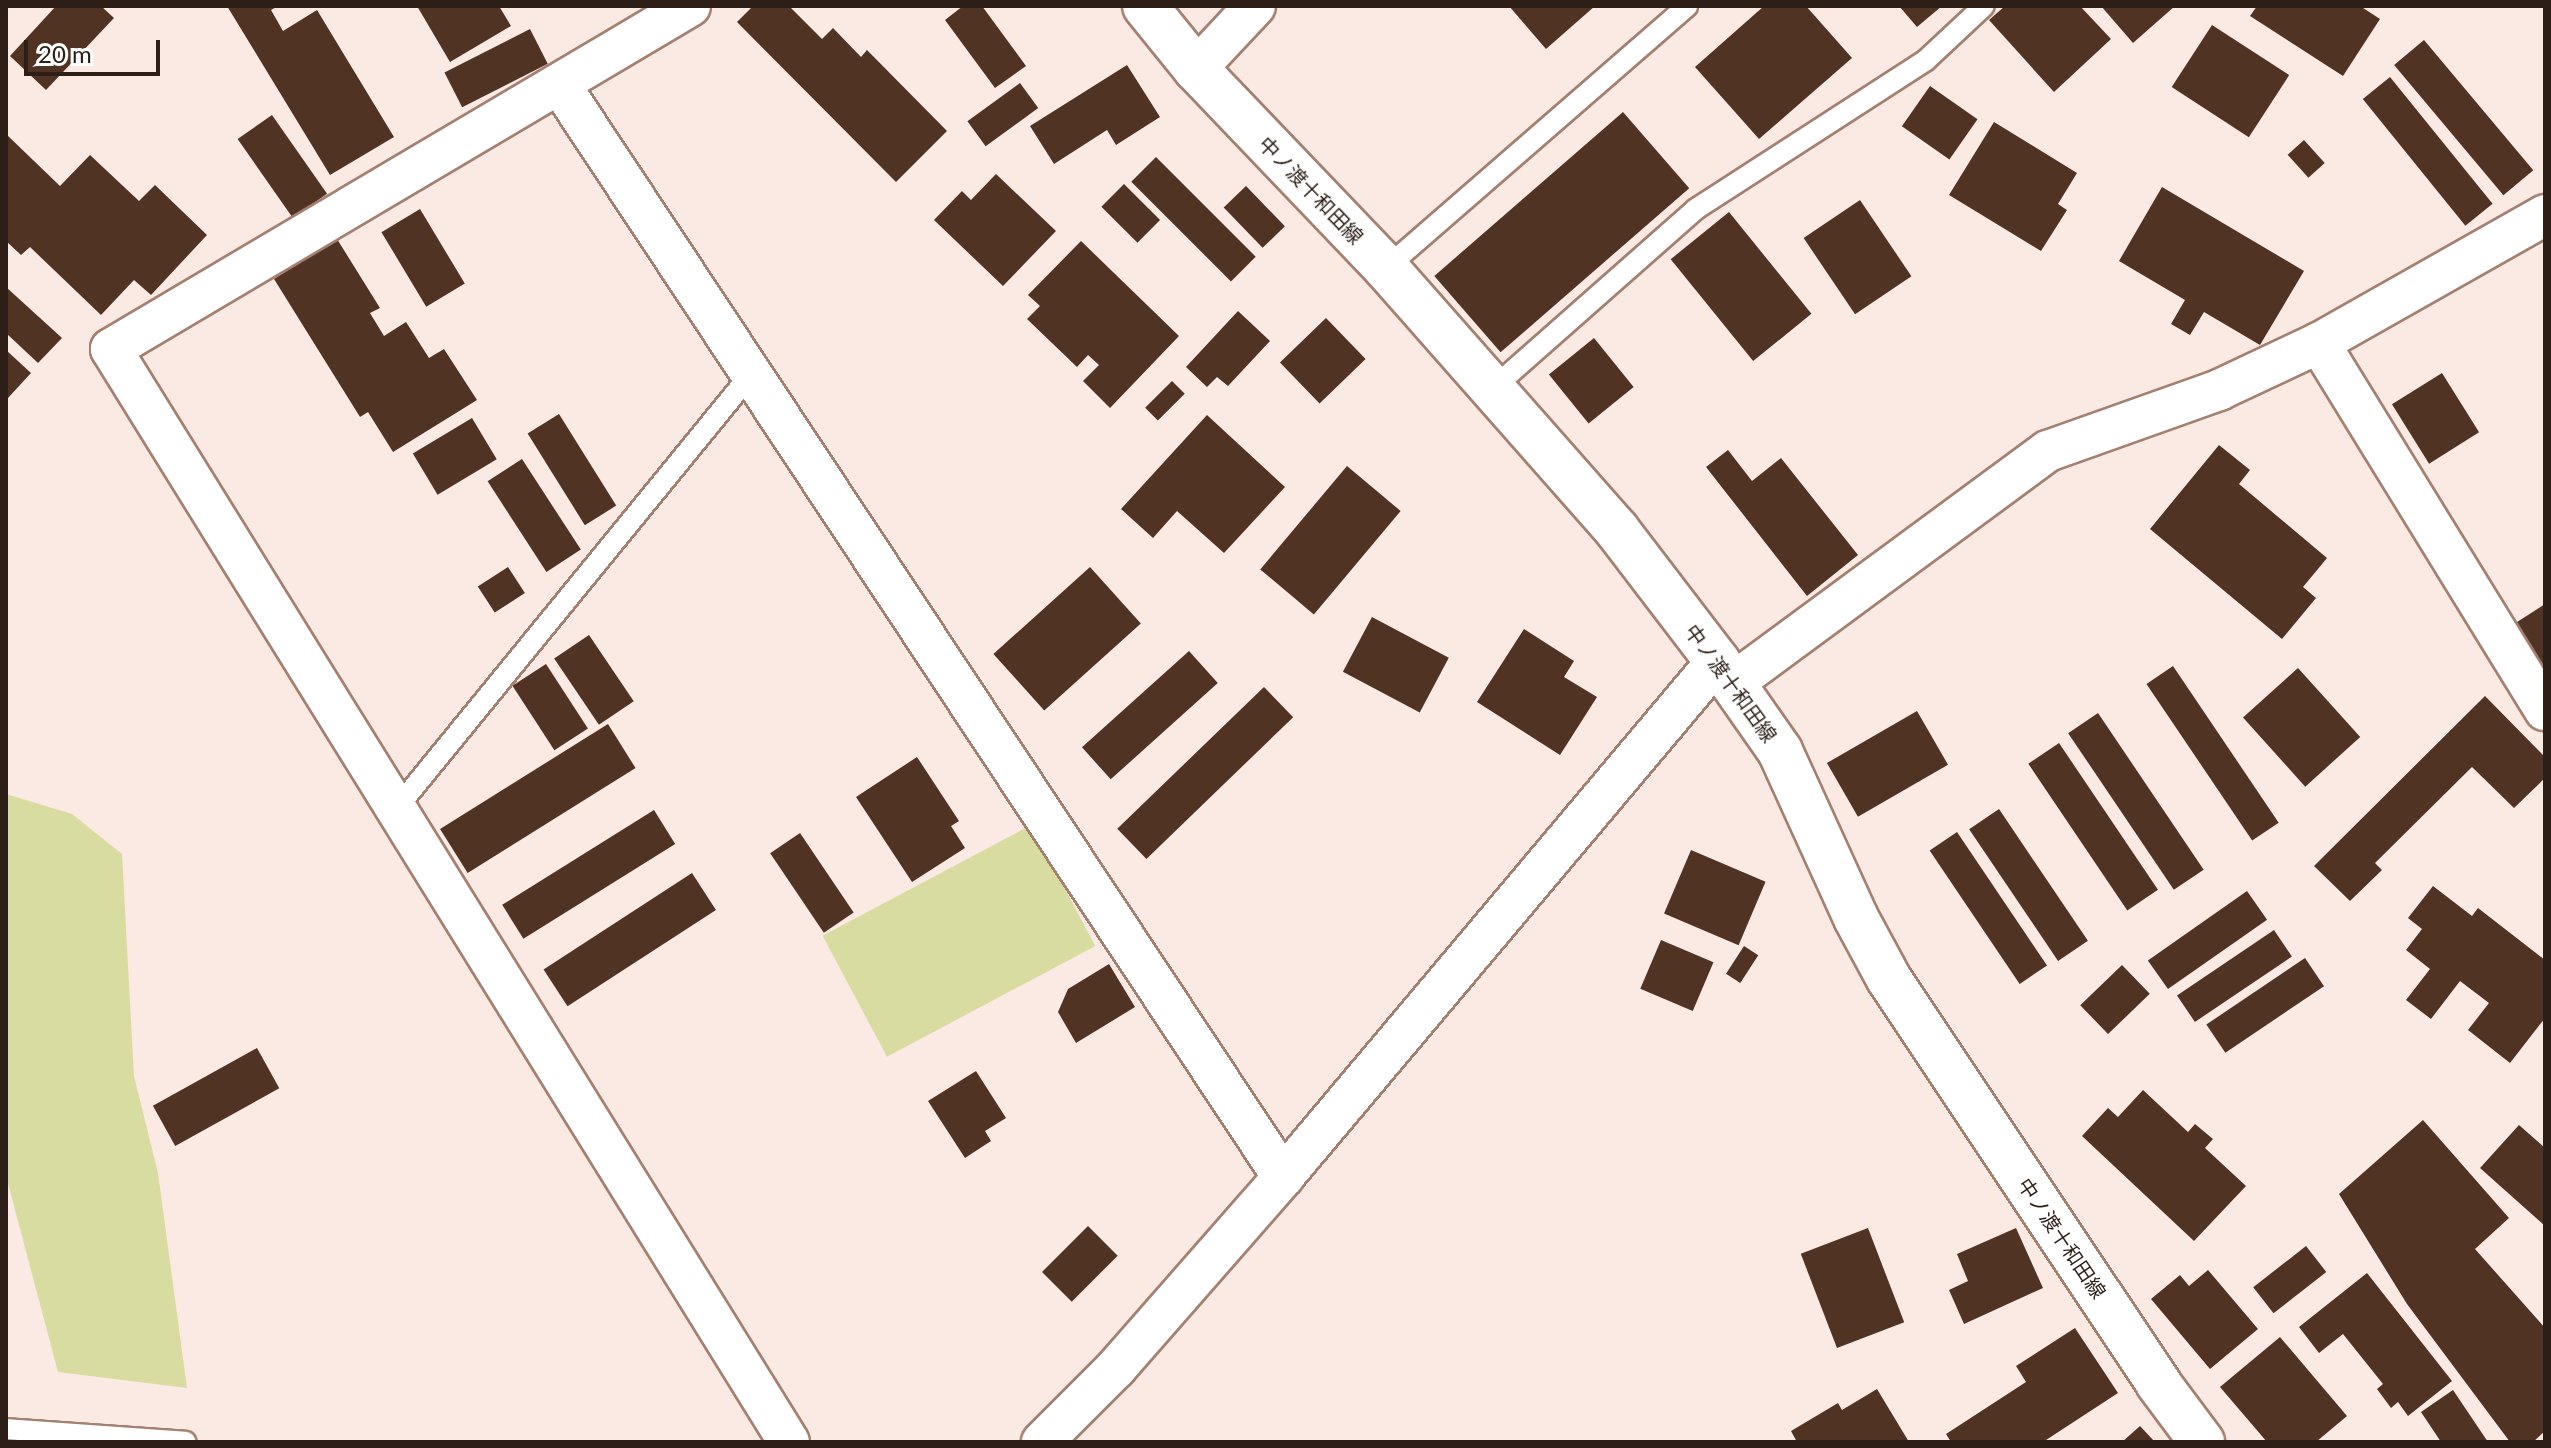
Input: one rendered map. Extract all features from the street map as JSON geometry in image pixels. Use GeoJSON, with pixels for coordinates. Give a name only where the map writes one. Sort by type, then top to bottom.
{"type":"FeatureCollection","features":[{"type":"Feature","properties":{"kind":"main road","name":"中ノ渡十和田線"},"geometry":{"type":"LineString","coordinates":[[1145,6],[1196,69],[1386,268],[1617,530],[1725,672],[1780,751],[1856,918],[1889,979],[2158,1383],[2202,1442]]}},
{"type":"Feature","properties":{"kind":"street"},"geometry":{"type":"LineString","coordinates":[[690,6],[111,349],[789,1442]]}},
{"type":"Feature","properties":{"kind":"street"},"geometry":{"type":"LineString","coordinates":[[1196,69],[1255,6]]}},
{"type":"Feature","properties":{"kind":"street"},"geometry":{"type":"LineString","coordinates":[[560,85],[1283,1177]]}},
{"type":"Feature","properties":{"kind":"street"},"geometry":{"type":"LineString","coordinates":[[1042,1442],[1116,1368],[1725,672],[2048,451],[2219,390],[2319,343],[2545,215]]}},
{"type":"Feature","properties":{"kind":"street"},"geometry":{"type":"LineString","coordinates":[[2319,343],[2545,710]]}},
{"type":"Feature","properties":{"kind":"lane"},"geometry":{"type":"LineString","coordinates":[[1386,268],[1687,6]]}},
{"type":"Feature","properties":{"kind":"lane"},"geometry":{"type":"LineString","coordinates":[[1492,389],[1696,209],[1926,60],[1984,6]]}},
{"type":"Feature","properties":{"kind":"lane"},"geometry":{"type":"LineString","coordinates":[[396,809],[751,374]]}},
{"type":"Feature","properties":{"kind":"lane"},"geometry":{"type":"LineString","coordinates":[[6,1429],[186,1442]]}},
{"type":"Feature","properties":{"kind":"green space"},"geometry":{"type":"Polygon","coordinates":[[[6,794],[72,814],[122,854],[134,1076],[158,1173],[187,1388],[58,1372],[6,1176],[6,794]]]}},
{"type":"Feature","properties":{"kind":"green space"},"geometry":{"type":"Polygon","coordinates":[[[1031,825],[1095,946],[887,1057],[823,936],[1031,825]]]}},
{"type":"Feature","properties":{"kind":"building"},"geometry":{"type":"Polygon","coordinates":[[[56,6],[101,6],[114,18],[46,90],[10,56],[56,6]]]}},
{"type":"Feature","properties":{"kind":"building"},"geometry":{"type":"Polygon","coordinates":[[[227,6],[278,6],[271,10],[283,31],[317,10],[394,137],[330,175],[227,6]]]}},
{"type":"Feature","properties":{"kind":"building"},"geometry":{"type":"Polygon","coordinates":[[[417,6],[499,6],[511,26],[450,62],[417,6]]]}},
{"type":"Feature","properties":{"kind":"building"},"geometry":{"type":"Polygon","coordinates":[[[753,6],[789,6],[822,39],[833,28],[861,57],[867,50],[947,131],[896,182],[737,22],[753,6]]]}},
{"type":"Feature","properties":{"kind":"building"},"geometry":{"type":"Polygon","coordinates":[[[963,6],[982,6],[1026,66],[995,88],[945,20],[963,6]]]}},
{"type":"Feature","properties":{"kind":"building"},"geometry":{"type":"Polygon","coordinates":[[[1509,6],[1595,6],[1546,49],[1509,6]]]}},
{"type":"Feature","properties":{"kind":"building"},"geometry":{"type":"Polygon","coordinates":[[[1764,6],[1806,6],[1852,58],[1759,139],[1695,67],[1764,6]]]}},
{"type":"Feature","properties":{"kind":"building"},"geometry":{"type":"Polygon","coordinates":[[[1899,6],[1942,6],[1917,27],[1899,6]]]}},
{"type":"Feature","properties":{"kind":"building"},"geometry":{"type":"Polygon","coordinates":[[[2005,6],[2080,6],[2111,39],[2054,92],[1989,20],[2005,6]]]}},
{"type":"Feature","properties":{"kind":"building"},"geometry":{"type":"Polygon","coordinates":[[[2101,6],[2175,6],[2133,43],[2101,6]]]}},
{"type":"Feature","properties":{"kind":"building"},"geometry":{"type":"Polygon","coordinates":[[[2257,6],[2360,6],[2380,19],[2343,76],[2250,16],[2257,6]]]}},
{"type":"Feature","properties":{"kind":"building"},"geometry":{"type":"Polygon","coordinates":[[[2212,25],[2289,75],[2249,137],[2172,87],[2212,25]]]}},
{"type":"Feature","properties":{"kind":"building"},"geometry":{"type":"Polygon","coordinates":[[[530,29],[548,64],[462,107],[444,73],[530,29]]]}},
{"type":"Feature","properties":{"kind":"building"},"geometry":{"type":"Polygon","coordinates":[[[2424,40],[2533,170],[2503,195],[2394,65],[2424,40]]]}},
{"type":"Feature","properties":{"kind":"building"},"geometry":{"type":"Polygon","coordinates":[[[1127,65],[1160,117],[1116,145],[1107,130],[1054,164],[1030,126],[1127,65]]]}},
{"type":"Feature","properties":{"kind":"building"},"geometry":{"type":"Polygon","coordinates":[[[2390,77],[2493,204],[2465,226],[2363,99],[2390,77]]]}},
{"type":"Feature","properties":{"kind":"building"},"geometry":{"type":"Polygon","coordinates":[[[1020,83],[1038,108],[986,146],[967,121],[1020,83]]]}},
{"type":"Feature","properties":{"kind":"building"},"geometry":{"type":"Polygon","coordinates":[[[1930,86],[1978,119],[1949,159],[1902,126],[1930,86]]]}},
{"type":"Feature","properties":{"kind":"building"},"geometry":{"type":"Polygon","coordinates":[[[1623,112],[1689,188],[1501,352],[1434,276],[1623,112]]]}},
{"type":"Feature","properties":{"kind":"building"},"geometry":{"type":"Polygon","coordinates":[[[272,115],[327,194],[293,218],[238,139],[272,115]]]}},
{"type":"Feature","properties":{"kind":"building"},"geometry":{"type":"Polygon","coordinates":[[[1994,122],[2077,173],[2058,204],[2067,210],[2041,251],[1949,195],[1994,122]]]}},
{"type":"Feature","properties":{"kind":"building"},"geometry":{"type":"Polygon","coordinates":[[[6,134],[60,186],[90,155],[139,201],[155,185],[207,235],[151,295],[134,280],[101,315],[30,247],[21,255],[6,241],[6,134]]]}},
{"type":"Feature","properties":{"kind":"building"},"geometry":{"type":"Polygon","coordinates":[[[2304,140],[2325,163],[2308,178],[2288,155],[2304,140]]]}},
{"type":"Feature","properties":{"kind":"building"},"geometry":{"type":"Polygon","coordinates":[[[1156,157],[1256,257],[1231,281],[1131,182],[1156,157]]]}},
{"type":"Feature","properties":{"kind":"building"},"geometry":{"type":"Polygon","coordinates":[[[996,174],[1056,231],[1003,286],[934,220],[962,191],[971,200],[996,174]]]}},
{"type":"Feature","properties":{"kind":"building"},"geometry":{"type":"Polygon","coordinates":[[[1124,184],[1160,220],[1137,243],[1101,207],[1124,184]]]}},
{"type":"Feature","properties":{"kind":"building"},"geometry":{"type":"Polygon","coordinates":[[[1246,186],[1285,226],[1263,248],[1224,208],[1246,186]]]}},
{"type":"Feature","properties":{"kind":"building"},"geometry":{"type":"Polygon","coordinates":[[[2162,187],[2304,271],[2260,345],[2204,312],[2190,335],[2171,324],[2185,300],[2119,261],[2162,187]]]}},
{"type":"Feature","properties":{"kind":"building"},"geometry":{"type":"Polygon","coordinates":[[[1860,200],[1911,276],[1855,314],[1804,238],[1860,200]]]}},
{"type":"Feature","properties":{"kind":"building"},"geometry":{"type":"Polygon","coordinates":[[[420,209],[465,284],[426,307],[381,232],[420,209]]]}},
{"type":"Feature","properties":{"kind":"building"},"geometry":{"type":"Polygon","coordinates":[[[1729,212],[1811,314],[1753,361],[1671,259],[1729,212]]]}},
{"type":"Feature","properties":{"kind":"building"},"geometry":{"type":"Polygon","coordinates":[[[337,239],[380,308],[370,313],[384,336],[406,322],[429,358],[444,349],[477,400],[393,452],[368,412],[360,417],[274,279],[337,239]]]}},
{"type":"Feature","properties":{"kind":"building"},"geometry":{"type":"Polygon","coordinates":[[[1081,241],[1179,336],[1110,408],[1083,381],[1099,365],[1088,355],[1077,367],[1027,319],[1040,306],[1028,295],[1081,241]]]}},
{"type":"Feature","properties":{"kind":"building"},"geometry":{"type":"Polygon","coordinates":[[[6,287],[62,338],[38,363],[6,333],[6,287]]]}},
{"type":"Feature","properties":{"kind":"building"},"geometry":{"type":"Polygon","coordinates":[[[1238,311],[1270,341],[1228,386],[1217,377],[1207,387],[1186,367],[1238,311]]]}},
{"type":"Feature","properties":{"kind":"building"},"geometry":{"type":"Polygon","coordinates":[[[1326,318],[1366,359],[1320,403],[1280,362],[1326,318]]]}},
{"type":"Feature","properties":{"kind":"building"},"geometry":{"type":"Polygon","coordinates":[[[1594,338],[1634,387],[1589,423],[1549,375],[1594,338]]]}},
{"type":"Feature","properties":{"kind":"building"},"geometry":{"type":"Polygon","coordinates":[[[6,350],[31,373],[8,398],[6,396],[6,350]]]}},
{"type":"Feature","properties":{"kind":"building"},"geometry":{"type":"Polygon","coordinates":[[[2442,373],[2479,432],[2429,464],[2392,404],[2442,373]]]}},
{"type":"Feature","properties":{"kind":"building"},"geometry":{"type":"Polygon","coordinates":[[[1172,381],[1185,394],[1158,421],[1145,408],[1172,381]]]}},
{"type":"Feature","properties":{"kind":"building"},"geometry":{"type":"Polygon","coordinates":[[[559,414],[616,506],[585,525],[528,434],[559,414]]]}},
{"type":"Feature","properties":{"kind":"building"},"geometry":{"type":"Polygon","coordinates":[[[1207,415],[1285,487],[1224,553],[1177,511],[1153,538],[1121,509],[1207,415]]]}},
{"type":"Feature","properties":{"kind":"building"},"geometry":{"type":"Polygon","coordinates":[[[472,418],[497,459],[438,495],[413,454],[472,418]]]}},
{"type":"Feature","properties":{"kind":"building"},"geometry":{"type":"Polygon","coordinates":[[[2219,445],[2250,470],[2239,484],[2327,558],[2303,587],[2316,598],[2282,639],[2150,529],[2219,445]]]}},
{"type":"Feature","properties":{"kind":"building"},"geometry":{"type":"Polygon","coordinates":[[[1728,450],[1752,481],[1781,458],[1858,555],[1807,596],[1706,467],[1728,450]]]}},
{"type":"Feature","properties":{"kind":"building"},"geometry":{"type":"Polygon","coordinates":[[[522,459],[581,550],[546,572],[488,481],[522,459]]]}},
{"type":"Feature","properties":{"kind":"building"},"geometry":{"type":"Polygon","coordinates":[[[1347,466],[1401,511],[1314,614],[1260,569],[1347,466]]]}},
{"type":"Feature","properties":{"kind":"building"},"geometry":{"type":"Polygon","coordinates":[[[508,567],[525,593],[495,613],[478,587],[508,567]]]}},
{"type":"Feature","properties":{"kind":"building"},"geometry":{"type":"Polygon","coordinates":[[[1090,567],[1141,623],[1044,710],[993,654],[1090,567]]]}},
{"type":"Feature","properties":{"kind":"building"},"geometry":{"type":"Polygon","coordinates":[[[2545,604],[2545,674],[2514,624],[2545,604]]]}},
{"type":"Feature","properties":{"kind":"building"},"geometry":{"type":"Polygon","coordinates":[[[1372,617],[1449,658],[1420,713],[1343,672],[1372,617]]]}},
{"type":"Feature","properties":{"kind":"building"},"geometry":{"type":"Polygon","coordinates":[[[1524,629],[1574,661],[1564,677],[1597,697],[1560,755],[1477,702],[1524,629]]]}},
{"type":"Feature","properties":{"kind":"building"},"geometry":{"type":"Polygon","coordinates":[[[589,635],[634,701],[599,725],[554,658],[589,635]]]}},
{"type":"Feature","properties":{"kind":"building"},"geometry":{"type":"Polygon","coordinates":[[[1189,651],[1218,683],[1111,779],[1082,747],[1189,651]]]}},
{"type":"Feature","properties":{"kind":"building"},"geometry":{"type":"Polygon","coordinates":[[[546,664],[588,729],[554,750],[512,686],[546,664]]]}},
{"type":"Feature","properties":{"kind":"building"},"geometry":{"type":"Polygon","coordinates":[[[2173,666],[2279,823],[2252,841],[2146,684],[2173,666]]]}},
{"type":"Feature","properties":{"kind":"building"},"geometry":{"type":"Polygon","coordinates":[[[2298,668],[2360,737],[2305,787],[2243,718],[2298,668]]]}},
{"type":"Feature","properties":{"kind":"building"},"geometry":{"type":"Polygon","coordinates":[[[1264,687],[1293,717],[1146,859],[1117,829],[1264,687]]]}},
{"type":"Feature","properties":{"kind":"building"},"geometry":{"type":"Polygon","coordinates":[[[2485,696],[2545,757],[2545,778],[2514,808],[2472,767],[2375,863],[2382,870],[2350,901],[2314,866],[2485,696]]]}},
{"type":"Feature","properties":{"kind":"building"},"geometry":{"type":"Polygon","coordinates":[[[1917,711],[1948,765],[1858,817],[1827,763],[1917,711]]]}},
{"type":"Feature","properties":{"kind":"building"},"geometry":{"type":"Polygon","coordinates":[[[2098,713],[2204,870],[2174,890],[2068,733],[2098,713]]]}},
{"type":"Feature","properties":{"kind":"building"},"geometry":{"type":"Polygon","coordinates":[[[608,724],[636,768],[468,873],[440,829],[608,724]]]}},
{"type":"Feature","properties":{"kind":"building"},"geometry":{"type":"Polygon","coordinates":[[[2059,743],[2158,890],[2127,910],[2028,764],[2059,743]]]}},
{"type":"Feature","properties":{"kind":"building"},"geometry":{"type":"Polygon","coordinates":[[[917,757],[959,821],[951,826],[965,848],[912,882],[856,797],[917,757]]]}},
{"type":"Feature","properties":{"kind":"building"},"geometry":{"type":"Polygon","coordinates":[[[1999,809],[2088,941],[2058,961],[1969,829],[1999,809]]]}},
{"type":"Feature","properties":{"kind":"building"},"geometry":{"type":"Polygon","coordinates":[[[654,810],[675,844],[523,939],[502,905],[654,810]]]}},
{"type":"Feature","properties":{"kind":"building"},"geometry":{"type":"Polygon","coordinates":[[[1957,832],[2047,965],[2020,984],[1930,850],[1957,832]]]}},
{"type":"Feature","properties":{"kind":"building"},"geometry":{"type":"Polygon","coordinates":[[[800,833],[854,913],[824,933],[770,853],[800,833]]]}},
{"type":"Feature","properties":{"kind":"building"},"geometry":{"type":"Polygon","coordinates":[[[1691,850],[1766,882],[1739,945],[1664,914],[1691,850]]]}},
{"type":"Feature","properties":{"kind":"building"},"geometry":{"type":"Polygon","coordinates":[[[692,873],[716,910],[568,1006],[544,969],[692,873]]]}},
{"type":"Feature","properties":{"kind":"building"},"geometry":{"type":"Polygon","coordinates":[[[2433,886],[2472,916],[2478,908],[2545,960],[2545,1018],[2510,1063],[2468,1030],[2489,1003],[2460,981],[2431,1019],[2406,1000],[2430,969],[2406,950],[2422,929],[2408,918],[2433,886]]]}},
{"type":"Feature","properties":{"kind":"building"},"geometry":{"type":"Polygon","coordinates":[[[2247,891],[2267,920],[2168,989],[2148,960],[2247,891]]]}},
{"type":"Feature","properties":{"kind":"building"},"geometry":{"type":"Polygon","coordinates":[[[2274,930],[2292,957],[2195,1022],[2177,995],[2274,930]]]}},
{"type":"Feature","properties":{"kind":"building"},"geometry":{"type":"Polygon","coordinates":[[[1661,940],[1713,962],[1693,1011],[1640,989],[1661,940]]]}},
{"type":"Feature","properties":{"kind":"building"},"geometry":{"type":"Polygon","coordinates":[[[1744,946],[1758,955],[1740,983],[1726,974],[1744,946]]]}},
{"type":"Feature","properties":{"kind":"building"},"geometry":{"type":"Polygon","coordinates":[[[2305,958],[2324,986],[2225,1053],[2206,1025],[2305,958]]]}},
{"type":"Feature","properties":{"kind":"building"},"geometry":{"type":"Polygon","coordinates":[[[1109,964],[1135,1007],[1076,1043],[1058,1012],[1068,989],[1109,964]]]}},
{"type":"Feature","properties":{"kind":"building"},"geometry":{"type":"Polygon","coordinates":[[[2122,965],[2150,994],[2108,1034],[2080,1005],[2122,965]]]}},
{"type":"Feature","properties":{"kind":"building"},"geometry":{"type":"Polygon","coordinates":[[[257,1048],[279,1088],[175,1146],[153,1106],[257,1048]]]}},
{"type":"Feature","properties":{"kind":"building"},"geometry":{"type":"Polygon","coordinates":[[[976,1071],[1006,1118],[985,1131],[991,1141],[965,1158],[928,1101],[976,1071]]]}},
{"type":"Feature","properties":{"kind":"building"},"geometry":{"type":"Polygon","coordinates":[[[2143,1090],[2188,1132],[2195,1124],[2213,1139],[2205,1148],[2246,1186],[2194,1241],[2082,1136],[2108,1108],[2118,1117],[2143,1090]]]}},
{"type":"Feature","properties":{"kind":"building"},"geometry":{"type":"Polygon","coordinates":[[[2423,1120],[2509,1218],[2475,1249],[2545,1328],[2545,1431],[2533,1442],[2510,1442],[2407,1304],[2339,1194],[2423,1120]]]}},
{"type":"Feature","properties":{"kind":"building"},"geometry":{"type":"Polygon","coordinates":[[[2519,1125],[2545,1148],[2545,1226],[2480,1168],[2519,1125]]]}},
{"type":"Feature","properties":{"kind":"building"},"geometry":{"type":"Polygon","coordinates":[[[1088,1226],[1118,1256],[1072,1302],[1042,1272],[1088,1226]]]}},
{"type":"Feature","properties":{"kind":"building"},"geometry":{"type":"Polygon","coordinates":[[[1868,1228],[1904,1322],[1837,1348],[1801,1254],[1868,1228]]]}},
{"type":"Feature","properties":{"kind":"building"},"geometry":{"type":"Polygon","coordinates":[[[2016,1228],[2043,1288],[1964,1324],[1949,1290],[1968,1281],[1957,1254],[2016,1228]]]}},
{"type":"Feature","properties":{"kind":"building"},"geometry":{"type":"Polygon","coordinates":[[[2306,1246],[2326,1272],[2274,1313],[2253,1287],[2306,1246]]]}},
{"type":"Feature","properties":{"kind":"building"},"geometry":{"type":"Polygon","coordinates":[[[2208,1270],[2258,1329],[2210,1369],[2151,1299],[2180,1275],[2189,1286],[2208,1270]]]}},
{"type":"Feature","properties":{"kind":"building"},"geometry":{"type":"Polygon","coordinates":[[[2367,1273],[2452,1381],[2408,1416],[2398,1402],[2391,1408],[2377,1389],[2383,1384],[2343,1334],[2319,1353],[2299,1327],[2367,1273]]]}},
{"type":"Feature","properties":{"kind":"building"},"geometry":{"type":"Polygon","coordinates":[[[2075,1328],[2118,1393],[2043,1442],[1951,1442],[1946,1434],[2026,1382],[2016,1366],[2075,1328]]]}},
{"type":"Feature","properties":{"kind":"building"},"geometry":{"type":"Polygon","coordinates":[[[2280,1337],[2347,1416],[2316,1442],[2267,1442],[2220,1387],[2280,1337]]]}},
{"type":"Feature","properties":{"kind":"building"},"geometry":{"type":"Polygon","coordinates":[[[1877,1389],[1909,1442],[1797,1442],[1791,1431],[1838,1403],[1842,1410],[1877,1389]]]}},
{"type":"Feature","properties":{"kind":"building"},"geometry":{"type":"Polygon","coordinates":[[[2453,1390],[2488,1442],[2441,1442],[2421,1412],[2453,1390]]]}},
{"type":"Feature","properties":{"kind":"building"},"geometry":{"type":"Polygon","coordinates":[[[2140,1426],[2155,1442],[2122,1442],[2140,1426]]]}}]}
